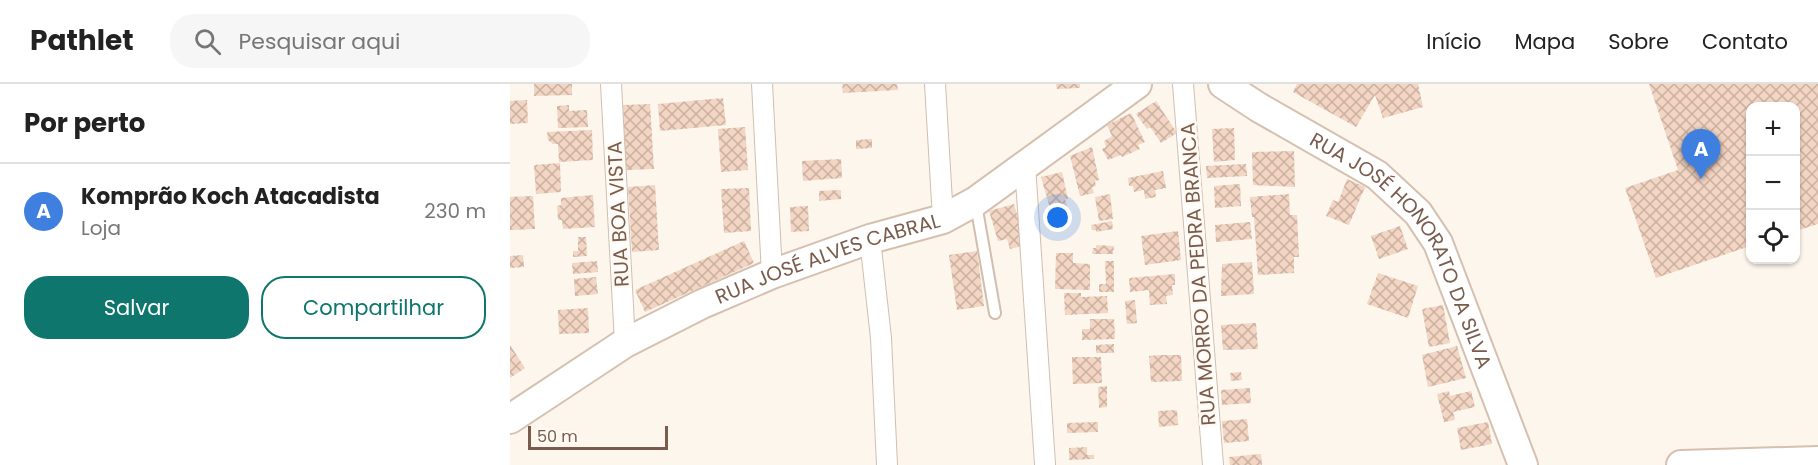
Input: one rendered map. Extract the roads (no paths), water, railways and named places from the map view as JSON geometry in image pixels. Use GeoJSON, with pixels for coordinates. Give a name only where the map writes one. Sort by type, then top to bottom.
{"type":"FeatureCollection","features":[{"type":"Feature","properties":{"kind":"main road","name":"RUA JOSÉ HONORATO DA SILVA"},"geometry":{"type":"LineString","coordinates":[[1223,84],[1258,107],[1377,175],[1418,213],[1438,243],[1523,465]]}},
{"type":"Feature","properties":{"kind":"main road","name":"RUA JOSÉ ALVES CABRAL"},"geometry":{"type":"LineString","coordinates":[[510,419],[625,344],[702,304],[772,274],[870,240],[943,219],[976,201],[1132,86]]}},
{"type":"Feature","properties":{"kind":"main road"},"geometry":{"type":"LineString","coordinates":[[1681,465],[1818,461]]}},
{"type":"Feature","properties":{"kind":"street","name":"RUA BOA VISTA"},"geometry":{"type":"LineString","coordinates":[[611,84],[625,344]]}},
{"type":"Feature","properties":{"kind":"street"},"geometry":{"type":"LineString","coordinates":[[762,84],[772,274]]}},
{"type":"Feature","properties":{"kind":"street"},"geometry":{"type":"LineString","coordinates":[[935,84],[943,219]]}},
{"type":"Feature","properties":{"kind":"street","name":"RUA MORRO DA PEDRA BRANCA"},"geometry":{"type":"LineString","coordinates":[[1183,84],[1213,465]]}},
{"type":"Feature","properties":{"kind":"street"},"geometry":{"type":"LineString","coordinates":[[1025,165],[1045,464]]}},
{"type":"Feature","properties":{"kind":"street"},"geometry":{"type":"LineString","coordinates":[[870,240],[881,338],[887,465]]}},
{"type":"Feature","properties":{"kind":"lane"},"geometry":{"type":"LineString","coordinates":[[976,201],[995,313]]}},
{"type":"Feature","properties":{"kind":"place","name":"Komprão Koch Atacadista"},"geometry":{"type":"Point","coordinates":[1701,179]}}]}
